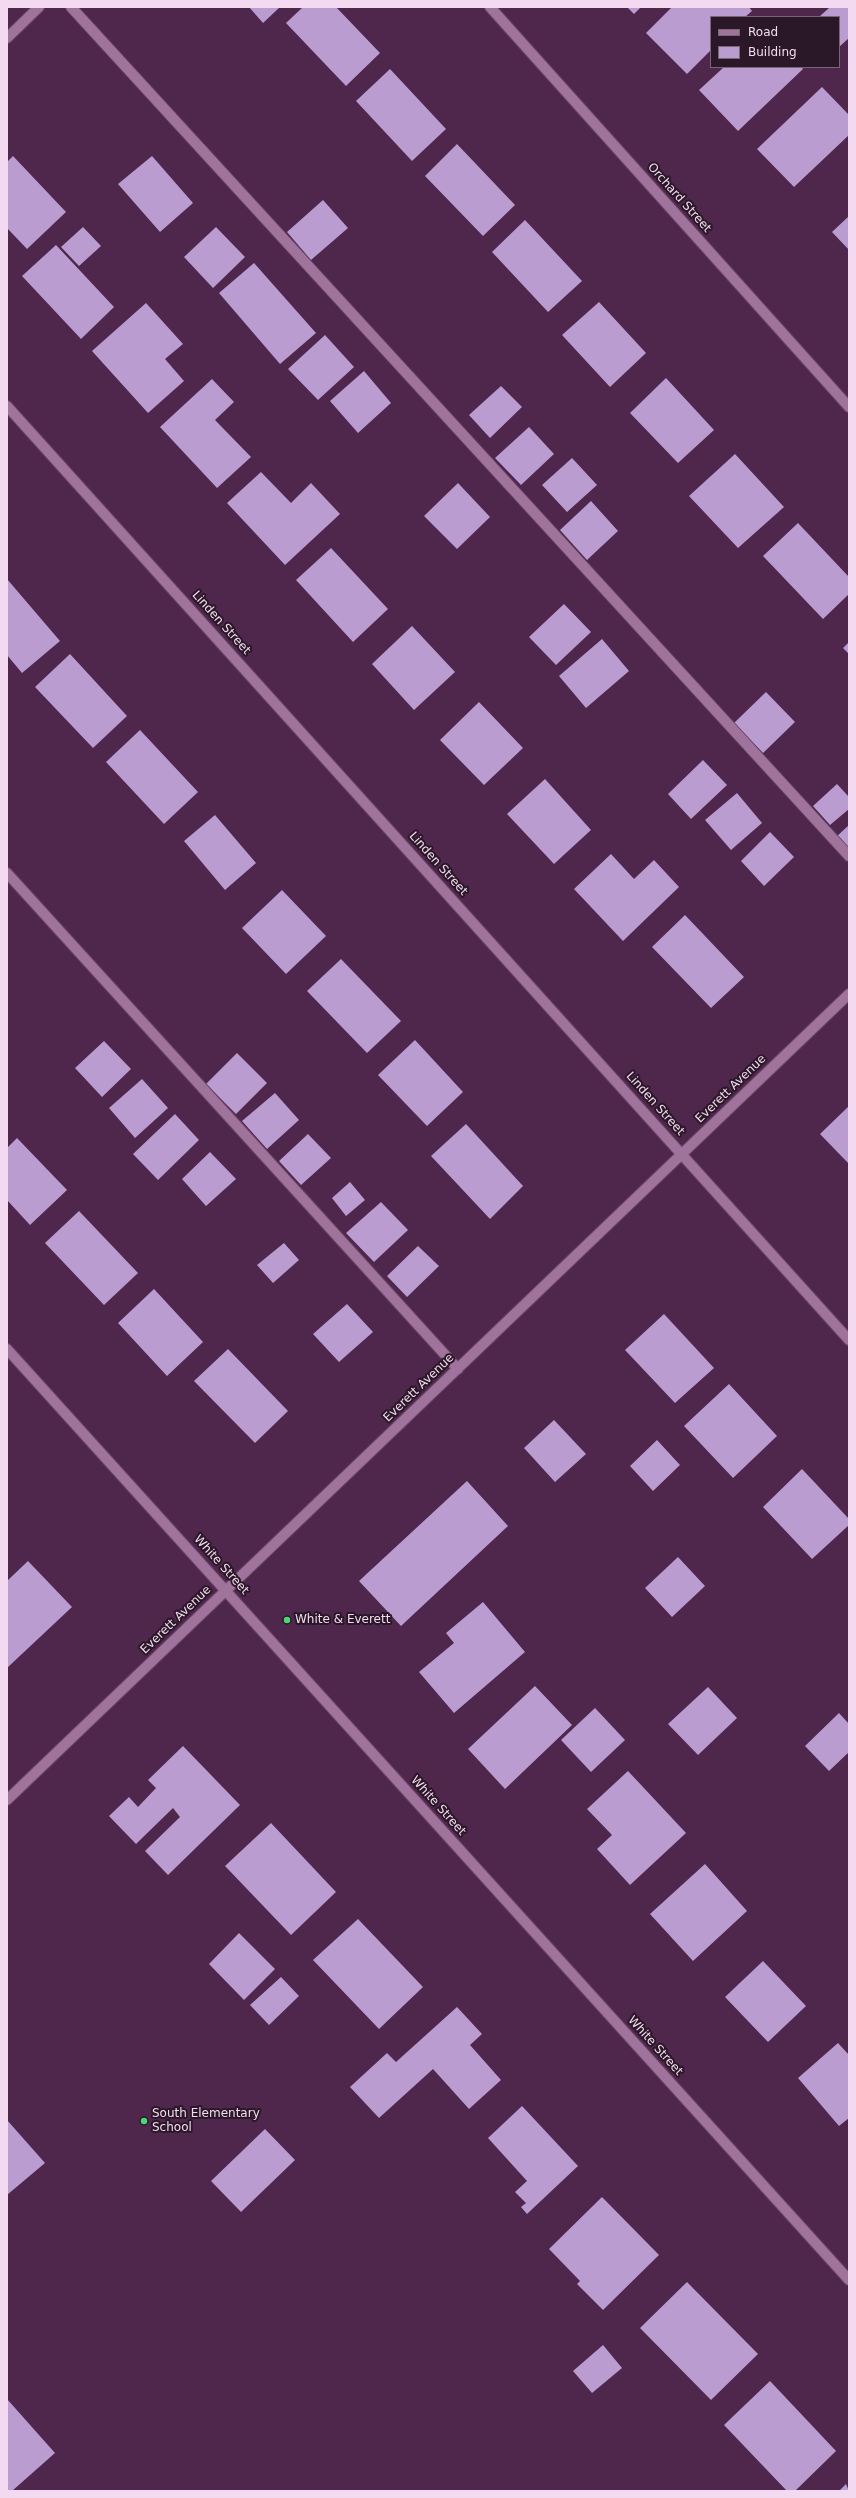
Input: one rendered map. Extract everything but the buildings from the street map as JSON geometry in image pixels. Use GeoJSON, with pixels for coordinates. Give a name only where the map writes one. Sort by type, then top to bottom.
{"type":"FeatureCollection","features":[{"type":"Feature","properties":{"kind":"street"},"geometry":{"type":"LineString","coordinates":[[7,38],[40,7]]}},
{"type":"Feature","properties":{"kind":"street"},"geometry":{"type":"LineString","coordinates":[[71,7],[849,856]]}},
{"type":"Feature","properties":{"kind":"street","name":"Orchard Street"},"geometry":{"type":"LineString","coordinates":[[490,7],[849,407]]}},
{"type":"Feature","properties":{"kind":"street","name":"Linden Street"},"geometry":{"type":"LineString","coordinates":[[7,406],[849,1340]]}},
{"type":"Feature","properties":{"kind":"street"},"geometry":{"type":"LineString","coordinates":[[7,873],[458,1369]]}},
{"type":"Feature","properties":{"kind":"street","name":"Everett Avenue"},"geometry":{"type":"LineString","coordinates":[[7,1800],[849,994]]}},
{"type":"Feature","properties":{"kind":"street","name":"White Street"},"geometry":{"type":"LineString","coordinates":[[7,1349],[849,2280]]}},
{"type":"Feature","properties":{"kind":"place","name":"White & Everett"},"geometry":{"type":"Point","coordinates":[287,1620]}},
{"type":"Feature","properties":{"kind":"place","name":"South Elementary School"},"geometry":{"type":"Point","coordinates":[144,2121]}}]}
